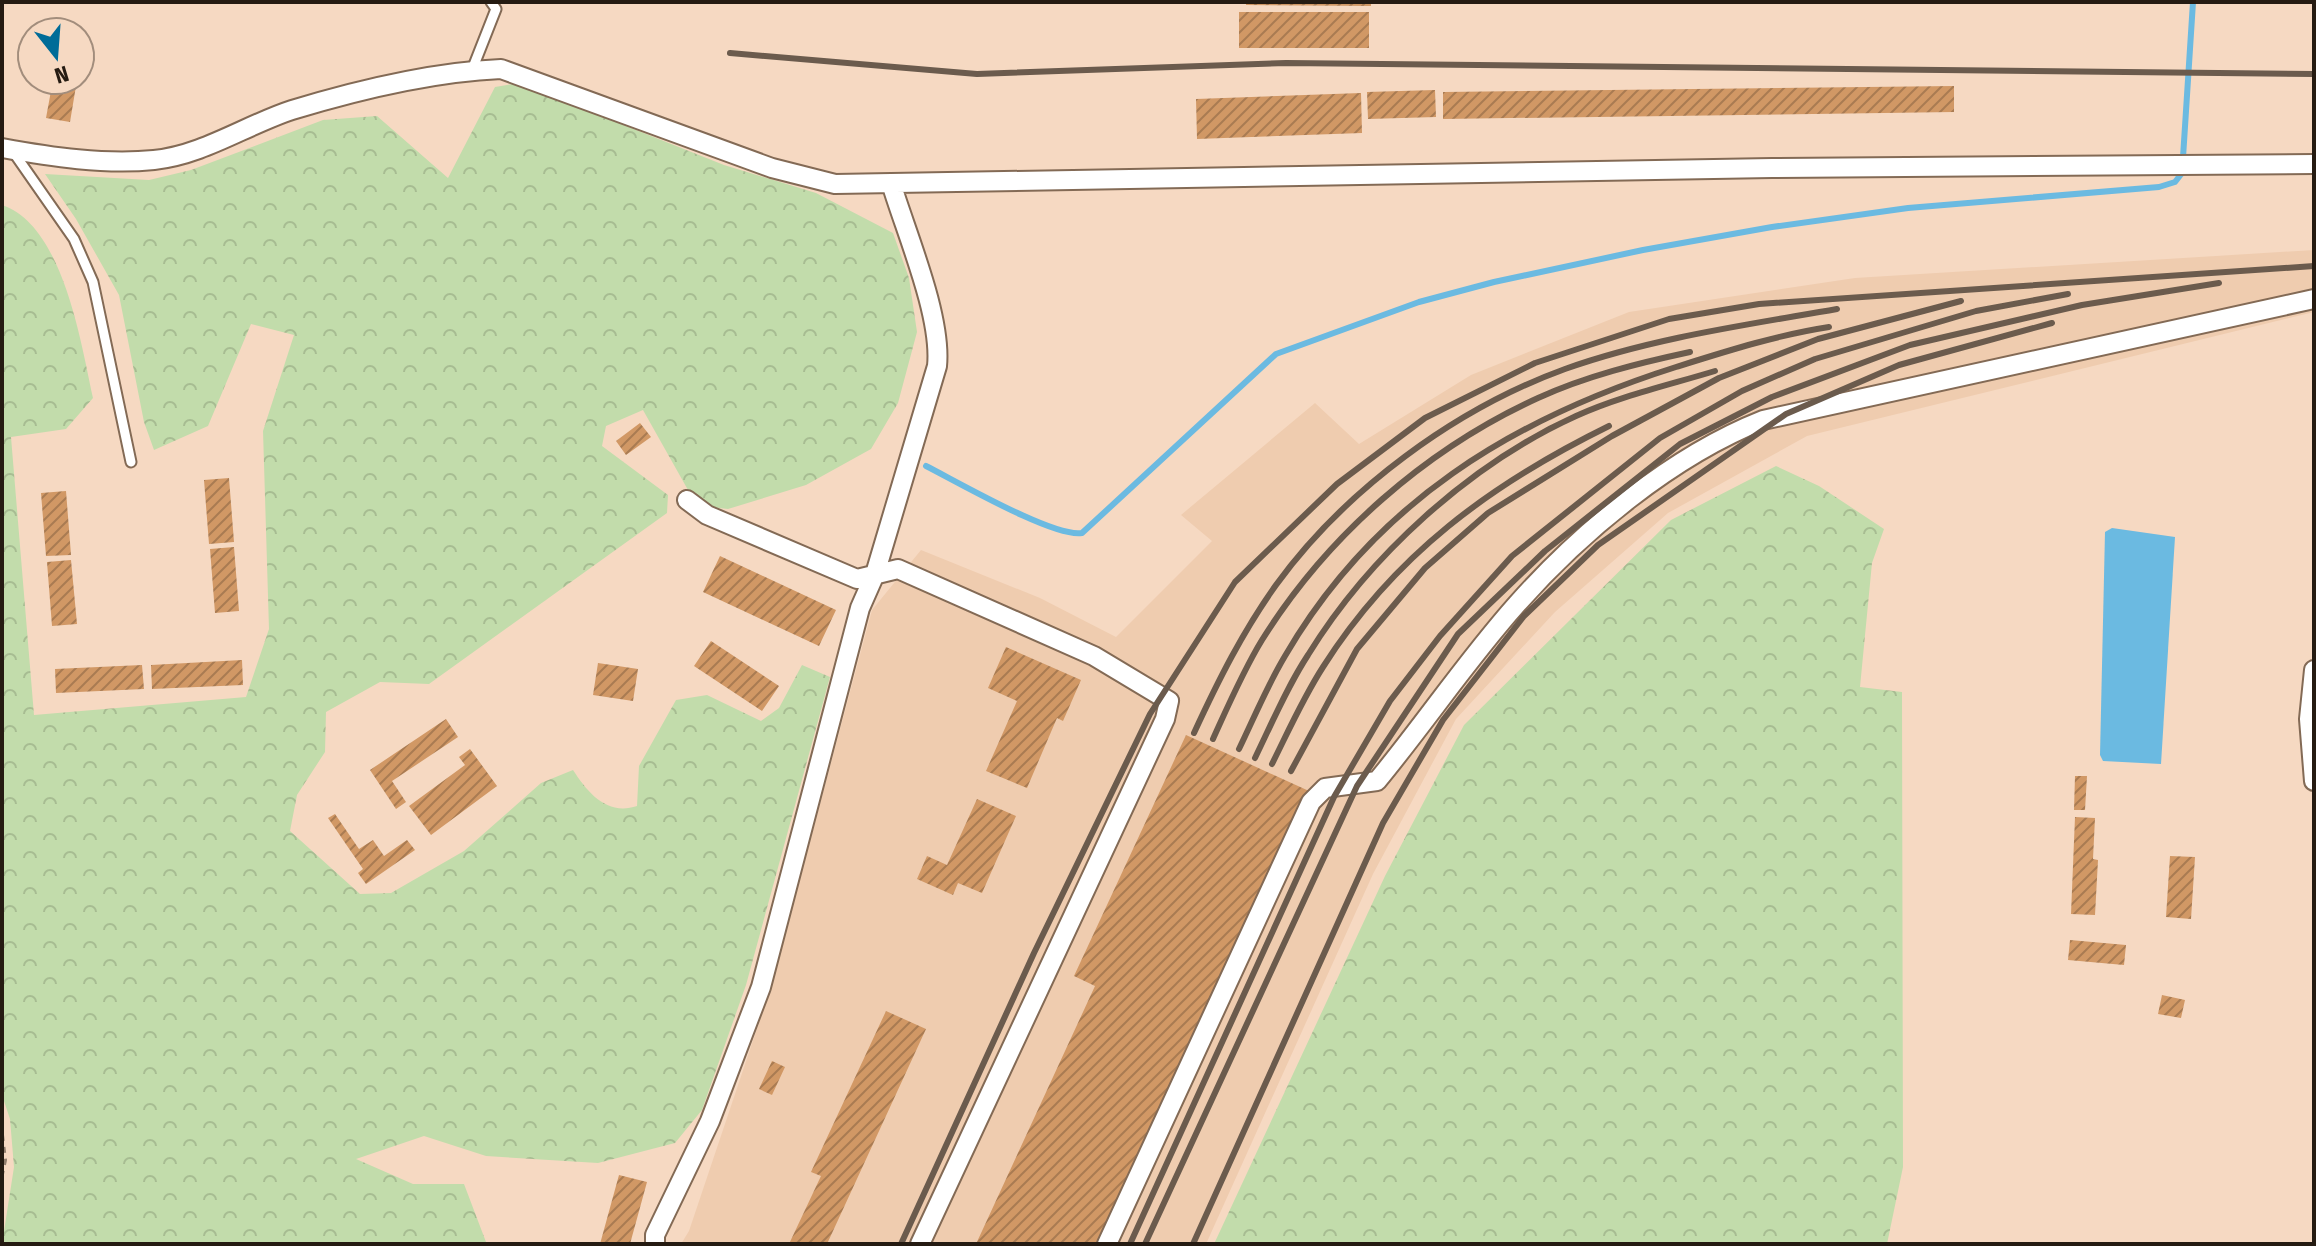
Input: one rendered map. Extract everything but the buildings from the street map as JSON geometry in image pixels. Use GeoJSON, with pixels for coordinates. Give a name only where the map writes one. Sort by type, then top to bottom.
{"type":"FeatureCollection","features":[{"type":"Feature","properties":{"kind":"street"},"geometry":{"type":"LineString","coordinates":[[7,149],[99,160],[155,160],[190,152],[290,111],[472,70],[501,69],[796,175],[835,184],[892,186],[1756,168],[2314,164]]}},
{"type":"Feature","properties":{"kind":"street"},"geometry":{"type":"LineString","coordinates":[[655,1244],[655,1235],[710,1121],[761,987],[860,608],[875,574],[937,366],[939,348],[892,186]]}},
{"type":"Feature","properties":{"kind":"street"},"geometry":{"type":"LineString","coordinates":[[1107,1244],[1311,802],[1325,788],[1377,781],[1517,603],[1585,537],[1721,436],[1763,420],[2314,299]]}},
{"type":"Feature","properties":{"kind":"street"},"geometry":{"type":"LineString","coordinates":[[687,500],[707,515],[857,579],[898,569],[1094,656],[1169,701],[1170,707],[920,1244]]}},
{"type":"Feature","properties":{"kind":"street"},"geometry":{"type":"LineString","coordinates":[[2314,670],[2309,719],[2314,781]]}},
{"type":"Feature","properties":{"kind":"lane"},"geometry":{"type":"LineString","coordinates":[[472,70],[496,9],[491,2]]}},
{"type":"Feature","properties":{"kind":"lane"},"geometry":{"type":"LineString","coordinates":[[7,149],[74,239],[93,282],[131,462]]}},
{"type":"Feature","properties":{"kind":"path"},"geometry":{"type":"LineString","coordinates":[[2,1135],[5,1160],[2,1174]]}},
{"type":"Feature","properties":{"kind":"shaded area"},"geometry":{"type":"Polygon","coordinates":[[[2314,250],[2314,312],[1807,436],[1668,513],[1555,612],[1456,719],[1373,874],[1206,1244],[681,1244],[689,1231],[771,987],[872,610],[921,550],[1040,598],[1116,637],[1212,541],[1181,515],[1315,403],[1359,444],[1471,375],[1629,312],[1855,278],[2314,250]]]}},
{"type":"Feature","properties":{"kind":"green space"},"geometry":{"type":"Polygon","coordinates":[[[518,83],[724,165],[816,193],[893,233],[909,278],[917,332],[898,403],[871,449],[806,485],[728,509],[710,507],[688,490],[643,410],[606,426],[602,446],[668,495],[667,513],[429,684],[380,682],[326,712],[325,752],[297,795],[290,831],[360,894],[391,893],[464,851],[541,783],[573,770],[599,800],[616,808],[637,806],[639,766],[676,700],[707,695],[761,721],[779,708],[802,665],[830,677],[746,985],[702,1110],[675,1143],[598,1163],[486,1156],[424,1136],[356,1159],[413,1184],[464,1184],[486,1242],[492,1244],[2,1244],[14,1167],[10,1119],[2,1095],[2,205],[23,217],[40,236],[54,260],[75,318],[93,398],[66,429],[11,437],[34,715],[246,697],[269,629],[263,431],[294,335],[251,324],[208,426],[154,450],[144,422],[119,295],[76,219],[45,174],[149,180],[191,170],[323,120],[377,116],[448,178],[495,87],[518,83]]]}},
{"type":"Feature","properties":{"kind":"green space"},"geometry":{"type":"Polygon","coordinates":[[[1776,466],[1819,486],[1884,529],[1872,563],[1860,687],[1902,692],[1903,1167],[1887,1244],[1214,1244],[1385,876],[1464,725],[1671,520],[1776,466]]]}},
{"type":"Feature","properties":{"kind":"water"},"geometry":{"type":"Polygon","coordinates":[[[2112,528],[2175,537],[2161,764],[2103,761],[2100,755],[2105,532],[2112,528]]]}},
{"type":"Feature","properties":{"kind":"waterway"},"geometry":{"type":"LineString","coordinates":[[926,466],[1028,518],[1050,527],[1082,533],[1276,354],[1419,302],[1494,282],[1643,250],[1772,227],[1908,208],[2159,187],[2175,182],[2182,173],[2193,2]]}},
{"type":"Feature","properties":{"kind":"railway"},"geometry":{"type":"LineString","coordinates":[[730,53],[977,74],[1286,63],[2314,74]]}},
{"type":"Feature","properties":{"kind":"railway"},"geometry":{"type":"LineString","coordinates":[[901,1244],[1034,953],[1150,714],[1235,582],[1337,484],[1425,418],[1535,363],[1669,319],[1759,304],[2314,266]]}},
{"type":"Feature","properties":{"kind":"railway"},"geometry":{"type":"LineString","coordinates":[[1145,1244],[1357,786],[1458,634],[1545,551],[1680,444],[1772,397],[1910,345],[2082,305],[2219,283]]}},
{"type":"Feature","properties":{"kind":"railway"},"geometry":{"type":"LineString","coordinates":[[1130,1244],[1334,797],[1390,701],[1440,636],[1512,556],[1660,438],[1742,391],[1815,359],[1976,311],[2068,294]]}},
{"type":"Feature","properties":{"kind":"railway"},"geometry":{"type":"LineString","coordinates":[[1291,771],[1357,649],[1425,568],[1488,513],[1612,436],[1719,378],[1818,339],[1961,301]]}},
{"type":"Feature","properties":{"kind":"railway"},"geometry":{"type":"LineString","coordinates":[[1194,733],[1253,620],[1304,550],[1369,485],[1443,430],[1524,386],[1598,358],[1700,333],[1837,309]]}},
{"type":"Feature","properties":{"kind":"railway"},"geometry":{"type":"LineString","coordinates":[[1193,1244],[1383,823],[1443,720],[1524,616],[1598,545],[1786,414],[1899,365],[2052,323]]}},
{"type":"Feature","properties":{"kind":"railway"},"geometry":{"type":"LineString","coordinates":[[1239,749],[1278,667],[1321,602],[1361,554],[1405,511],[1452,474],[1504,441],[1616,388],[1733,349],[1829,327]]}},
{"type":"Feature","properties":{"kind":"railway"},"geometry":{"type":"LineString","coordinates":[[1213,739],[1248,664],[1288,602],[1348,531],[1382,499],[1457,443],[1538,398],[1613,371],[1690,352]]}},
{"type":"Feature","properties":{"kind":"railway"},"geometry":{"type":"LineString","coordinates":[[1255,758],[1293,680],[1333,618],[1361,583],[1425,516],[1498,460],[1576,416],[1715,371]]}},
{"type":"Feature","properties":{"kind":"railway"},"geometry":{"type":"LineString","coordinates":[[1272,764],[1323,667],[1381,590],[1448,526],[1485,498],[1566,448],[1609,426]]}}]}
